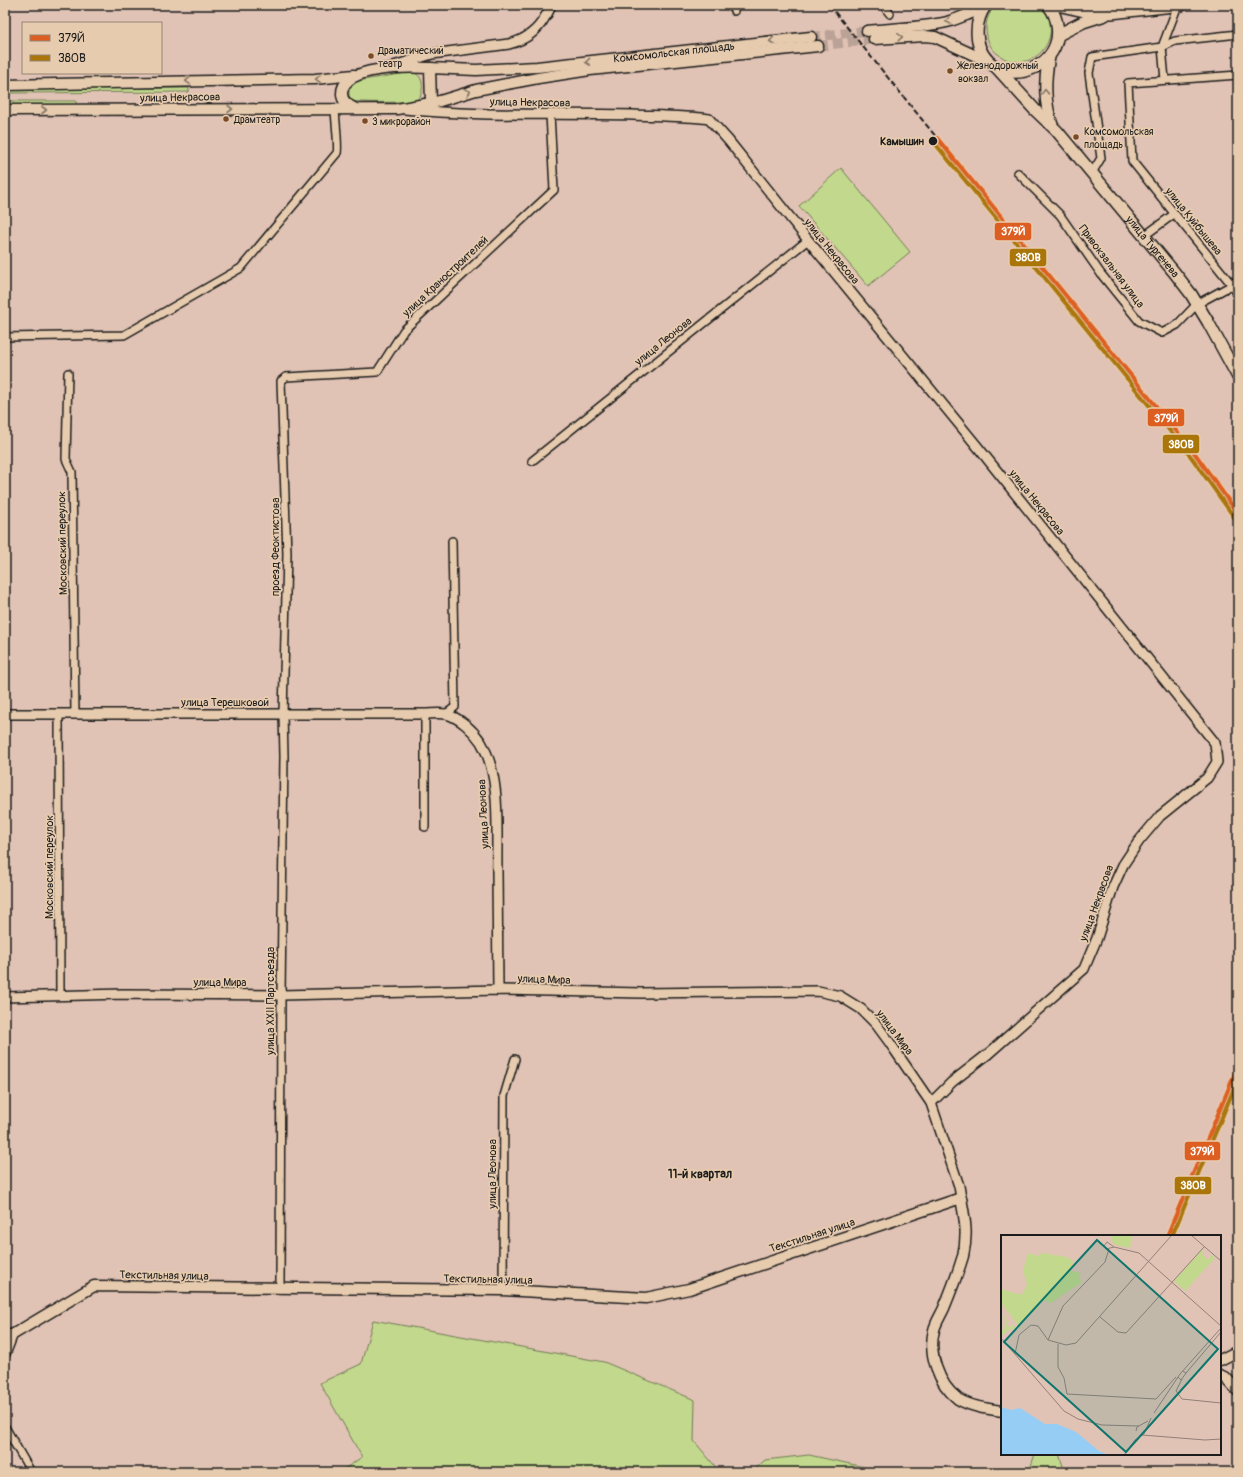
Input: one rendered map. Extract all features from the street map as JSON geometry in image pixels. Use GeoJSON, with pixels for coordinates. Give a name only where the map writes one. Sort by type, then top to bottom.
{"type":"FeatureCollection","features":[{"type":"Feature","properties":{"kind":"main road"},"geometry":{"type":"LineString","coordinates":[[874,39],[925,36],[935,38],[995,66],[1011,71],[1024,71],[1036,67],[1048,57],[1056,45],[1058,35],[1057,22],[1048,5]]}},
{"type":"Feature","properties":{"kind":"main road"},"geometry":{"type":"LineString","coordinates":[[1057,5],[1084,11],[1111,13]]}},
{"type":"Feature","properties":{"kind":"main road"},"geometry":{"type":"LineString","coordinates":[[1058,35],[1083,22],[1111,13],[1157,6],[1182,5]]}},
{"type":"Feature","properties":{"kind":"main road"},"geometry":{"type":"LineString","coordinates":[[867,31],[947,22],[968,15],[985,6]]}},
{"type":"Feature","properties":{"kind":"main road"},"geometry":{"type":"LineString","coordinates":[[985,6],[978,23],[977,35],[982,50],[995,66]]}},
{"type":"Feature","properties":{"kind":"main road","name":"Комсомольская площадь"},"geometry":{"type":"LineString","coordinates":[[537,67],[811,37]]}},
{"type":"Feature","properties":{"kind":"main road","name":"улица Некрасова"},"geometry":{"type":"LineString","coordinates":[[5,110],[397,108],[440,101],[476,90],[590,70],[818,46]]}},
{"type":"Feature","properties":{"kind":"main road"},"geometry":{"type":"LineString","coordinates":[[1048,57],[1045,91],[1048,113],[1052,126]]}},
{"type":"Feature","properties":{"kind":"main road","name":"улица Тургенева"},"geometry":{"type":"LineString","coordinates":[[995,66],[1052,126],[1174,272],[1198,304],[1235,364],[1238,377]]}},
{"type":"Feature","properties":{"kind":"main road","name":"улица Некрасова"},"geometry":{"type":"LineString","coordinates":[[5,85],[315,79],[356,75],[387,68],[412,67],[476,70],[537,67]]}},
{"type":"Feature","properties":{"kind":"main road"},"geometry":{"type":"LineString","coordinates":[[430,68],[431,102]]}},
{"type":"Feature","properties":{"kind":"main road"},"geometry":{"type":"LineString","coordinates":[[356,75],[345,83],[342,93],[345,102],[356,108]]}},
{"type":"Feature","properties":{"kind":"main road"},"geometry":{"type":"LineString","coordinates":[[961,1198],[967,1234],[963,1256],[944,1309],[934,1329],[932,1346],[934,1358],[938,1371],[944,1382],[958,1398],[979,1407],[1001,1411]]}},
{"type":"Feature","properties":{"kind":"main road","name":"Текстильная улица"},"geometry":{"type":"LineString","coordinates":[[5,1353],[9,1335],[94,1286],[503,1290],[646,1298],[689,1289],[961,1198]]}},
{"type":"Feature","properties":{"kind":"main road"},"geometry":{"type":"LineString","coordinates":[[1221,1360],[1238,1351]]}},
{"type":"Feature","properties":{"kind":"main road"},"geometry":{"type":"LineString","coordinates":[[1221,1376],[1226,1378],[1238,1391]]}},
{"type":"Feature","properties":{"kind":"street"},"geometry":{"type":"LineString","coordinates":[[387,68],[432,54],[509,44],[521,41],[534,33],[543,21],[550,8],[550,5]]}},
{"type":"Feature","properties":{"kind":"street"},"geometry":{"type":"LineString","coordinates":[[883,5],[890,14]]}},
{"type":"Feature","properties":{"kind":"street"},"geometry":{"type":"LineString","coordinates":[[1178,5],[1162,47],[1165,80],[1238,74]]}},
{"type":"Feature","properties":{"kind":"street"},"geometry":{"type":"LineString","coordinates":[[1092,173],[1102,158],[1089,73],[1092,57],[1162,47],[1175,41],[1238,34]]}},
{"type":"Feature","properties":{"kind":"street"},"geometry":{"type":"LineString","coordinates":[[430,68],[432,54]]}},
{"type":"Feature","properties":{"kind":"street","name":"улица Куйбышева"},"geometry":{"type":"LineString","coordinates":[[1165,80],[1128,82],[1132,161],[1232,285],[1238,295]]}},
{"type":"Feature","properties":{"kind":"street"},"geometry":{"type":"LineString","coordinates":[[431,102],[434,109],[440,113]]}},
{"type":"Feature","properties":{"kind":"street"},"geometry":{"type":"LineString","coordinates":[[5,337],[124,335],[241,268],[337,153],[339,149],[335,125],[335,108]]}},
{"type":"Feature","properties":{"kind":"street","name":"улица Некрасова"},"geometry":{"type":"LineString","coordinates":[[397,108],[440,113],[690,117],[709,119],[728,140],[977,446],[1215,743],[1217,762],[1207,778],[1160,816],[1123,865],[1113,887],[1097,938],[1084,969],[988,1054],[952,1082],[930,1103]]}},
{"type":"Feature","properties":{"kind":"street","name":"улица Краностроителей"},"geometry":{"type":"LineString","coordinates":[[281,381],[286,377],[377,372],[404,330],[554,190],[550,114]]}},
{"type":"Feature","properties":{"kind":"street","name":"Привокзальная улица"},"geometry":{"type":"LineString","coordinates":[[1018,173],[1060,215],[1101,274],[1139,321],[1162,333],[1177,325],[1198,304]]}},
{"type":"Feature","properties":{"kind":"street"},"geometry":{"type":"LineString","coordinates":[[1144,236],[1174,214]]}},
{"type":"Feature","properties":{"kind":"street","name":"улица Леонова"},"geometry":{"type":"LineString","coordinates":[[532,461],[808,240]]}},
{"type":"Feature","properties":{"kind":"street"},"geometry":{"type":"LineString","coordinates":[[1198,304],[1232,285],[1238,279]]}},
{"type":"Feature","properties":{"kind":"street","name":"Московский переулок"},"geometry":{"type":"LineString","coordinates":[[68,373],[66,459],[72,472],[75,714]]}},
{"type":"Feature","properties":{"kind":"street","name":"проезд Феоктистова"},"geometry":{"type":"LineString","coordinates":[[281,381],[287,554],[283,714]]}},
{"type":"Feature","properties":{"kind":"street"},"geometry":{"type":"LineString","coordinates":[[446,714],[455,707],[452,541]]}},
{"type":"Feature","properties":{"kind":"street","name":"улица Терешковой"},"geometry":{"type":"LineString","coordinates":[[5,714],[446,714]]}},
{"type":"Feature","properties":{"kind":"street","name":"Московский переулок"},"geometry":{"type":"LineString","coordinates":[[59,714],[60,996]]}},
{"type":"Feature","properties":{"kind":"street","name":"улица XXII Партсъезда"},"geometry":{"type":"LineString","coordinates":[[280,1289],[281,995],[284,756],[283,714]]}},
{"type":"Feature","properties":{"kind":"street"},"geometry":{"type":"LineString","coordinates":[[425,714],[425,827]]}},
{"type":"Feature","properties":{"kind":"street","name":"улица Леонова"},"geometry":{"type":"LineString","coordinates":[[446,714],[461,721],[472,730],[481,743],[493,776],[496,808],[498,990]]}},
{"type":"Feature","properties":{"kind":"street","name":"улица Мира"},"geometry":{"type":"LineString","coordinates":[[5,997],[123,994],[281,995],[498,990],[641,993],[818,991],[840,996],[861,1009],[876,1024],[890,1043],[930,1103],[959,1186],[961,1198]]}},
{"type":"Feature","properties":{"kind":"street","name":"улица Леонова"},"geometry":{"type":"LineString","coordinates":[[503,1290],[504,1096],[515,1059]]}},
{"type":"Feature","properties":{"kind":"street"},"geometry":{"type":"LineString","coordinates":[[5,1426],[31,1472]]}},
{"type":"Feature","properties":{"kind":"green space"},"geometry":{"type":"Polygon","coordinates":[[[56,5],[83,5],[80,9],[73,9],[56,5]]]}},
{"type":"Feature","properties":{"kind":"green space"},"geometry":{"type":"Polygon","coordinates":[[[996,5],[1041,6],[1048,18],[1050,30],[1048,42],[1042,51],[1033,58],[1022,62],[1010,61],[994,50],[988,41],[986,23],[989,15],[996,5]]]}},
{"type":"Feature","properties":{"kind":"green space"},"geometry":{"type":"Polygon","coordinates":[[[412,72],[419,76],[422,83],[422,93],[416,100],[396,102],[364,102],[353,101],[349,96],[349,87],[357,81],[412,72]]]}},
{"type":"Feature","properties":{"kind":"green space"},"geometry":{"type":"Polygon","coordinates":[[[189,88],[189,92],[5,93],[5,89],[189,88]]]}},
{"type":"Feature","properties":{"kind":"green space"},"geometry":{"type":"Polygon","coordinates":[[[5,101],[76,101],[76,105],[5,106],[5,101]]]}},
{"type":"Feature","properties":{"kind":"green space"},"geometry":{"type":"Polygon","coordinates":[[[841,168],[910,252],[868,286],[799,206],[841,168]]]}},
{"type":"Feature","properties":{"kind":"green space"},"geometry":{"type":"Polygon","coordinates":[[[373,1320],[604,1362],[695,1400],[694,1441],[720,1472],[340,1472],[362,1457],[320,1383],[361,1364],[373,1320]]]}},
{"type":"Feature","properties":{"kind":"green space"},"geometry":{"type":"Polygon","coordinates":[[[809,1455],[887,1472],[752,1472],[765,1460],[809,1455]]]}},
{"type":"Feature","properties":{"kind":"green space"},"geometry":{"type":"Polygon","coordinates":[[[1035,1455],[1059,1455],[1065,1472],[1029,1472],[1035,1455]]]}},
{"type":"Feature","properties":{"kind":"tunnel"},"geometry":{"type":"LineString","coordinates":[[811,37],[867,31]]}},
{"type":"Feature","properties":{"kind":"tunnel"},"geometry":{"type":"LineString","coordinates":[[818,46],[874,39]]}},
{"type":"Feature","properties":{"kind":"railway"},"geometry":{"type":"LineString","coordinates":[[829,5],[937,138]]}},
{"type":"Feature","properties":{"kind":"transit line","name":"379Й"},"geometry":{"type":"LineString","coordinates":[[937,138],[1196,455],[1238,514]]}},
{"type":"Feature","properties":{"kind":"transit line","name":"380В"},"geometry":{"type":"LineString","coordinates":[[933,141],[1192,458],[1234,517]]}},
{"type":"Feature","properties":{"kind":"transit line","name":"379Й"},"geometry":{"type":"LineString","coordinates":[[1167,1235],[1238,1066]]}},
{"type":"Feature","properties":{"kind":"transit line","name":"380В"},"geometry":{"type":"LineString","coordinates":[[1172,1235],[1238,1079]]}},
{"type":"Feature","properties":{"kind":"place","name":"Драматический театр"},"geometry":{"type":"Point","coordinates":[371,56]}},
{"type":"Feature","properties":{"kind":"place","name":"Железнодорожный вокзал"},"geometry":{"type":"Point","coordinates":[950,71]}},
{"type":"Feature","properties":{"kind":"place","name":"Драмтеатр"},"geometry":{"type":"Point","coordinates":[226,119]}},
{"type":"Feature","properties":{"kind":"place","name":"3 микрорайон"},"geometry":{"type":"Point","coordinates":[365,121]}},
{"type":"Feature","properties":{"kind":"place","name":"Комсомольская площадь"},"geometry":{"type":"Point","coordinates":[1076,137]}},
{"type":"Feature","properties":{"kind":"place","name":"Камышин"},"geometry":{"type":"Point","coordinates":[933,141]}},
{"type":"Feature","properties":{"kind":"district","name":"11-й квартал"},"geometry":{"type":"Point","coordinates":[700,1174]}}]}
